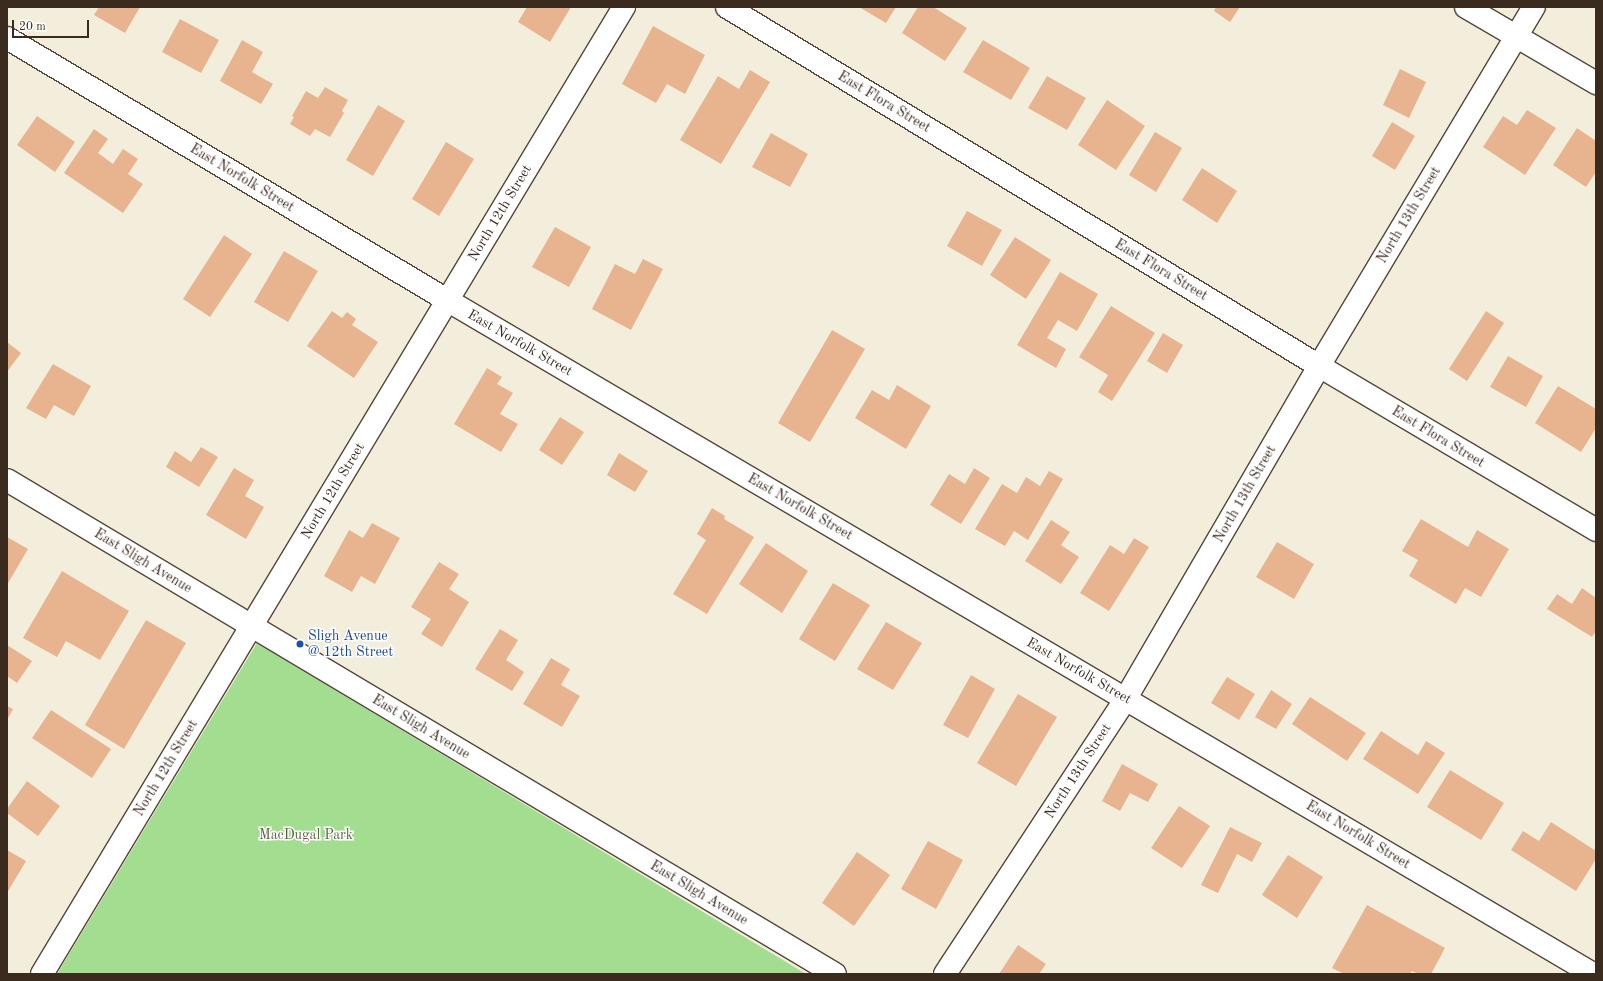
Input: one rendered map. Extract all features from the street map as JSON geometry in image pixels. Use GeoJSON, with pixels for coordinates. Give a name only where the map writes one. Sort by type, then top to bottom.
{"type":"FeatureCollection","features":[{"type":"Feature","properties":{"kind":"street","name":"North 12th Street"},"geometry":{"type":"LineString","coordinates":[[42,974],[624,7]]}},
{"type":"Feature","properties":{"kind":"street","name":"East Flora Street"},"geometry":{"type":"LineString","coordinates":[[727,7],[1319,366],[1596,530]]}},
{"type":"Feature","properties":{"kind":"street"},"geometry":{"type":"LineString","coordinates":[[1466,7],[1596,83]]}},
{"type":"Feature","properties":{"kind":"street","name":"North 13th Street"},"geometry":{"type":"LineString","coordinates":[[945,974],[1126,698],[1319,366],[1534,7]]}},
{"type":"Feature","properties":{"kind":"street","name":"East Norfolk Street"},"geometry":{"type":"LineString","coordinates":[[7,38],[447,300],[1593,974]]}},
{"type":"Feature","properties":{"kind":"street","name":"East Sligh Avenue"},"geometry":{"type":"LineString","coordinates":[[7,480],[835,974]]}},
{"type":"Feature","properties":{"kind":"green space","name":"MacDugal Park"},"geometry":{"type":"Polygon","coordinates":[[[257,643],[806,974],[57,974],[257,643]]]}},
{"type":"Feature","properties":{"kind":"building"},"geometry":{"type":"Polygon","coordinates":[[[99,7],[140,7],[125,33],[94,15],[99,7]]]}},
{"type":"Feature","properties":{"kind":"building"},"geometry":{"type":"Polygon","coordinates":[[[527,7],[571,7],[550,42],[518,22],[527,7]]]}},
{"type":"Feature","properties":{"kind":"building"},"geometry":{"type":"Polygon","coordinates":[[[859,7],[896,7],[886,23],[859,7]]]}},
{"type":"Feature","properties":{"kind":"building"},"geometry":{"type":"Polygon","coordinates":[[[918,7],[933,7],[967,28],[945,61],[902,33],[918,7]]]}},
{"type":"Feature","properties":{"kind":"building"},"geometry":{"type":"Polygon","coordinates":[[[1216,7],[1240,7],[1230,22],[1214,11],[1216,7]]]}},
{"type":"Feature","properties":{"kind":"building"},"geometry":{"type":"Polygon","coordinates":[[[180,19],[219,40],[201,73],[162,52],[180,19]]]}},
{"type":"Feature","properties":{"kind":"building"},"geometry":{"type":"Polygon","coordinates":[[[653,26],[705,55],[685,94],[667,84],[656,103],[622,84],[653,26]]]}},
{"type":"Feature","properties":{"kind":"building"},"geometry":{"type":"Polygon","coordinates":[[[242,40],[263,52],[252,72],[273,84],[261,104],[220,81],[242,40]]]}},
{"type":"Feature","properties":{"kind":"building"},"geometry":{"type":"Polygon","coordinates":[[[983,40],[1030,68],[1011,100],[963,72],[983,40]]]}},
{"type":"Feature","properties":{"kind":"building"},"geometry":{"type":"Polygon","coordinates":[[[1400,69],[1426,82],[1409,118],[1383,105],[1400,69]]]}},
{"type":"Feature","properties":{"kind":"building"},"geometry":{"type":"Polygon","coordinates":[[[750,70],[770,82],[721,164],[680,140],[718,76],[739,89],[750,70]]]}},
{"type":"Feature","properties":{"kind":"building"},"geometry":{"type":"Polygon","coordinates":[[[1047,76],[1086,98],[1067,130],[1028,108],[1047,76]]]}},
{"type":"Feature","properties":{"kind":"building"},"geometry":{"type":"Polygon","coordinates":[[[325,87],[348,100],[342,111],[344,113],[330,137],[315,129],[310,136],[290,124],[294,117],[292,116],[306,91],[318,98],[325,87]]]}},
{"type":"Feature","properties":{"kind":"building"},"geometry":{"type":"Polygon","coordinates":[[[1107,100],[1145,126],[1116,170],[1078,145],[1107,100]]]}},
{"type":"Feature","properties":{"kind":"building"},"geometry":{"type":"Polygon","coordinates":[[[378,105],[405,121],[373,176],[346,160],[378,105]]]}},
{"type":"Feature","properties":{"kind":"building"},"geometry":{"type":"Polygon","coordinates":[[[1527,110],[1556,128],[1525,175],[1483,147],[1503,116],[1517,125],[1527,110]]]}},
{"type":"Feature","properties":{"kind":"building"},"geometry":{"type":"Polygon","coordinates":[[[37,116],[75,142],[55,172],[17,145],[37,116]]]}},
{"type":"Feature","properties":{"kind":"building"},"geometry":{"type":"Polygon","coordinates":[[[1392,122],[1415,136],[1395,170],[1372,156],[1392,122]]]}},
{"type":"Feature","properties":{"kind":"building"},"geometry":{"type":"Polygon","coordinates":[[[1577,128],[1596,141],[1596,172],[1586,187],[1553,165],[1577,128]]]}},
{"type":"Feature","properties":{"kind":"building"},"geometry":{"type":"Polygon","coordinates":[[[94,129],[108,139],[98,153],[113,164],[123,149],[138,159],[128,174],[143,184],[123,213],[64,173],[94,129]]]}},
{"type":"Feature","properties":{"kind":"building"},"geometry":{"type":"Polygon","coordinates":[[[1155,132],[1182,148],[1156,192],[1129,175],[1155,132]]]}},
{"type":"Feature","properties":{"kind":"building"},"geometry":{"type":"Polygon","coordinates":[[[771,133],[808,154],[790,187],[752,167],[771,133]]]}},
{"type":"Feature","properties":{"kind":"building"},"geometry":{"type":"Polygon","coordinates":[[[446,142],[474,159],[439,216],[412,199],[446,142]]]}},
{"type":"Feature","properties":{"kind":"building"},"geometry":{"type":"Polygon","coordinates":[[[1202,168],[1237,191],[1217,223],[1182,200],[1202,168]]]}},
{"type":"Feature","properties":{"kind":"building"},"geometry":{"type":"Polygon","coordinates":[[[967,211],[1002,230],[982,266],[947,246],[967,211]]]}},
{"type":"Feature","properties":{"kind":"building"},"geometry":{"type":"Polygon","coordinates":[[[555,227],[591,247],[569,287],[532,267],[555,227]]]}},
{"type":"Feature","properties":{"kind":"building"},"geometry":{"type":"Polygon","coordinates":[[[224,235],[252,254],[210,317],[183,299],[224,235]]]}},
{"type":"Feature","properties":{"kind":"building"},"geometry":{"type":"Polygon","coordinates":[[[1015,237],[1051,260],[1026,299],[990,275],[1015,237]]]}},
{"type":"Feature","properties":{"kind":"building"},"geometry":{"type":"Polygon","coordinates":[[[284,251],[318,271],[288,322],[254,302],[284,251]]]}},
{"type":"Feature","properties":{"kind":"building"},"geometry":{"type":"Polygon","coordinates":[[[643,259],[663,269],[631,330],[592,309],[615,264],[635,274],[643,259]]]}},
{"type":"Feature","properties":{"kind":"building"},"geometry":{"type":"Polygon","coordinates":[[[1060,272],[1098,294],[1077,331],[1058,320],[1047,338],[1066,349],[1056,368],[1017,345],[1060,272]]]}},
{"type":"Feature","properties":{"kind":"building"},"geometry":{"type":"Polygon","coordinates":[[[1111,306],[1155,333],[1112,401],[1098,392],[1108,375],[1079,357],[1111,306]]]}},
{"type":"Feature","properties":{"kind":"building"},"geometry":{"type":"Polygon","coordinates":[[[332,311],[342,318],[347,312],[356,319],[352,325],[378,342],[354,378],[307,346],[332,311]]]}},
{"type":"Feature","properties":{"kind":"building"},"geometry":{"type":"Polygon","coordinates":[[[1486,311],[1504,323],[1467,381],[1449,369],[1486,311]]]}},
{"type":"Feature","properties":{"kind":"building"},"geometry":{"type":"Polygon","coordinates":[[[832,330],[865,349],[810,442],[778,423],[832,330]]]}},
{"type":"Feature","properties":{"kind":"building"},"geometry":{"type":"Polygon","coordinates":[[[1163,333],[1183,345],[1167,373],[1147,361],[1163,333]]]}},
{"type":"Feature","properties":{"kind":"building"},"geometry":{"type":"Polygon","coordinates":[[[7,342],[21,353],[7,372],[7,342]]]}},
{"type":"Feature","properties":{"kind":"building"},"geometry":{"type":"Polygon","coordinates":[[[1508,356],[1543,376],[1526,407],[1490,387],[1508,356]]]}},
{"type":"Feature","properties":{"kind":"building"},"geometry":{"type":"Polygon","coordinates":[[[53,364],[91,386],[74,416],[54,405],[46,419],[26,408],[53,364]]]}},
{"type":"Feature","properties":{"kind":"building"},"geometry":{"type":"Polygon","coordinates":[[[487,368],[502,377],[497,384],[513,393],[500,414],[518,424],[501,452],[454,424],[487,368]]]}},
{"type":"Feature","properties":{"kind":"building"},"geometry":{"type":"Polygon","coordinates":[[[897,385],[931,406],[906,449],[855,418],[872,390],[889,400],[897,385]]]}},
{"type":"Feature","properties":{"kind":"building"},"geometry":{"type":"Polygon","coordinates":[[[1558,386],[1596,409],[1596,428],[1581,452],[1535,423],[1558,386]]]}},
{"type":"Feature","properties":{"kind":"building"},"geometry":{"type":"Polygon","coordinates":[[[560,417],[584,432],[562,465],[539,450],[560,417]]]}},
{"type":"Feature","properties":{"kind":"building"},"geometry":{"type":"Polygon","coordinates":[[[201,447],[218,457],[199,487],[166,467],[175,451],[191,462],[201,447]]]}},
{"type":"Feature","properties":{"kind":"building"},"geometry":{"type":"Polygon","coordinates":[[[619,453],[648,471],[635,492],[607,475],[619,453]]]}},
{"type":"Feature","properties":{"kind":"building"},"geometry":{"type":"Polygon","coordinates":[[[234,468],[254,480],[245,496],[264,507],[246,539],[206,515],[234,468]]]}},
{"type":"Feature","properties":{"kind":"building"},"geometry":{"type":"Polygon","coordinates":[[[974,468],[990,478],[961,524],[930,505],[949,474],[965,484],[974,468]]]}},
{"type":"Feature","properties":{"kind":"building"},"geometry":{"type":"Polygon","coordinates":[[[1049,471],[1063,479],[1028,540],[1014,531],[1005,546],[975,529],[1002,484],[1017,493],[1026,477],[1040,486],[1049,471]]]}},
{"type":"Feature","properties":{"kind":"building"},"geometry":{"type":"Polygon","coordinates":[[[712,508],[725,516],[724,519],[754,537],[707,614],[673,594],[706,540],[697,534],[712,508]]]}},
{"type":"Feature","properties":{"kind":"building"},"geometry":{"type":"Polygon","coordinates":[[[1421,519],[1468,547],[1477,530],[1509,549],[1481,597],[1465,588],[1456,604],[1409,576],[1418,560],[1402,551],[1421,519]]]}},
{"type":"Feature","properties":{"kind":"building"},"geometry":{"type":"Polygon","coordinates":[[[1051,520],[1070,532],[1061,545],[1079,557],[1061,584],[1025,561],[1051,520]]]}},
{"type":"Feature","properties":{"kind":"building"},"geometry":{"type":"Polygon","coordinates":[[[372,523],[400,538],[375,584],[361,576],[352,592],[324,576],[349,530],[363,538],[372,523]]]}},
{"type":"Feature","properties":{"kind":"building"},"geometry":{"type":"Polygon","coordinates":[[[7,537],[28,549],[7,585],[7,537]]]}},
{"type":"Feature","properties":{"kind":"building"},"geometry":{"type":"Polygon","coordinates":[[[1134,538],[1149,547],[1109,611],[1080,593],[1110,545],[1124,554],[1134,538]]]}},
{"type":"Feature","properties":{"kind":"building"},"geometry":{"type":"Polygon","coordinates":[[[1277,542],[1314,564],[1294,599],[1256,577],[1277,542]]]}},
{"type":"Feature","properties":{"kind":"building"},"geometry":{"type":"Polygon","coordinates":[[[766,543],[808,571],[782,613],[739,584],[766,543]]]}},
{"type":"Feature","properties":{"kind":"building"},"geometry":{"type":"Polygon","coordinates":[[[439,562],[459,574],[449,589],[469,602],[442,647],[421,634],[431,619],[411,607],[439,562]]]}},
{"type":"Feature","properties":{"kind":"building"},"geometry":{"type":"Polygon","coordinates":[[[62,571],[129,611],[100,660],[66,641],[57,657],[23,638],[62,571]]]}},
{"type":"Feature","properties":{"kind":"building"},"geometry":{"type":"Polygon","coordinates":[[[833,583],[870,605],[835,661],[799,639],[833,583]]]}},
{"type":"Feature","properties":{"kind":"building"},"geometry":{"type":"Polygon","coordinates":[[[1582,588],[1596,598],[1596,631],[1592,637],[1547,609],[1557,594],[1572,604],[1582,588]]]}},
{"type":"Feature","properties":{"kind":"building"},"geometry":{"type":"Polygon","coordinates":[[[146,620],[186,643],[124,749],[85,725],[146,620]]]}},
{"type":"Feature","properties":{"kind":"building"},"geometry":{"type":"Polygon","coordinates":[[[886,622],[922,643],[893,690],[857,669],[886,622]]]}},
{"type":"Feature","properties":{"kind":"building"},"geometry":{"type":"Polygon","coordinates":[[[500,629],[518,640],[506,660],[524,672],[512,691],[475,669],[500,629]]]}},
{"type":"Feature","properties":{"kind":"building"},"geometry":{"type":"Polygon","coordinates":[[[7,645],[32,661],[17,683],[7,676],[7,645]]]}},
{"type":"Feature","properties":{"kind":"building"},"geometry":{"type":"Polygon","coordinates":[[[551,658],[570,669],[561,685],[580,696],[562,727],[523,704],[551,658]]]}},
{"type":"Feature","properties":{"kind":"building"},"geometry":{"type":"Polygon","coordinates":[[[971,675],[995,689],[968,738],[943,725],[971,675]]]}},
{"type":"Feature","properties":{"kind":"building"},"geometry":{"type":"Polygon","coordinates":[[[1227,677],[1255,694],[1239,720],[1211,703],[1227,677]]]}},
{"type":"Feature","properties":{"kind":"building"},"geometry":{"type":"Polygon","coordinates":[[[1271,690],[1292,704],[1276,729],[1255,717],[1271,690]]]}},
{"type":"Feature","properties":{"kind":"building"},"geometry":{"type":"Polygon","coordinates":[[[1018,694],[1057,717],[1016,786],[977,763],[1018,694]]]}},
{"type":"Feature","properties":{"kind":"building"},"geometry":{"type":"Polygon","coordinates":[[[1310,697],[1366,733],[1347,761],[1292,724],[1310,697]]]}},
{"type":"Feature","properties":{"kind":"building"},"geometry":{"type":"Polygon","coordinates":[[[7,706],[13,709],[7,720],[7,706]]]}},
{"type":"Feature","properties":{"kind":"building"},"geometry":{"type":"Polygon","coordinates":[[[51,710],[111,749],[92,778],[32,738],[51,710]]]}},
{"type":"Feature","properties":{"kind":"building"},"geometry":{"type":"Polygon","coordinates":[[[1381,731],[1418,755],[1426,741],[1445,753],[1418,794],[1363,759],[1381,731]]]}},
{"type":"Feature","properties":{"kind":"building"},"geometry":{"type":"Polygon","coordinates":[[[1122,764],[1158,784],[1148,802],[1130,793],[1120,811],[1102,801],[1122,764]]]}},
{"type":"Feature","properties":{"kind":"building"},"geometry":{"type":"Polygon","coordinates":[[[1450,770],[1504,803],[1481,840],[1427,807],[1450,770]]]}},
{"type":"Feature","properties":{"kind":"building"},"geometry":{"type":"Polygon","coordinates":[[[27,781],[60,806],[38,836],[7,813],[7,809],[27,781]]]}},
{"type":"Feature","properties":{"kind":"building"},"geometry":{"type":"Polygon","coordinates":[[[1179,806],[1210,826],[1182,868],[1151,848],[1179,806]]]}},
{"type":"Feature","properties":{"kind":"building"},"geometry":{"type":"Polygon","coordinates":[[[1551,822],[1596,851],[1596,859],[1576,891],[1511,850],[1523,831],[1539,841],[1551,822]]]}},
{"type":"Feature","properties":{"kind":"building"},"geometry":{"type":"Polygon","coordinates":[[[1230,827],[1262,843],[1252,862],[1237,854],[1218,893],[1201,885],[1230,827]]]}},
{"type":"Feature","properties":{"kind":"building"},"geometry":{"type":"Polygon","coordinates":[[[928,841],[963,860],[936,909],[901,889],[928,841]]]}},
{"type":"Feature","properties":{"kind":"building"},"geometry":{"type":"Polygon","coordinates":[[[7,850],[26,861],[7,893],[7,850]]]}},
{"type":"Feature","properties":{"kind":"building"},"geometry":{"type":"Polygon","coordinates":[[[857,852],[890,875],[854,926],[822,903],[857,852]]]}},
{"type":"Feature","properties":{"kind":"building"},"geometry":{"type":"Polygon","coordinates":[[[1288,855],[1323,877],[1297,918],[1262,895],[1288,855]]]}},
{"type":"Feature","properties":{"kind":"building"},"geometry":{"type":"Polygon","coordinates":[[[1367,905],[1445,948],[1431,974],[1418,974],[1412,971],[1410,974],[1344,974],[1332,968],[1367,905]]]}},
{"type":"Feature","properties":{"kind":"building"},"geometry":{"type":"Polygon","coordinates":[[[1018,945],[1046,964],[1039,974],[999,974],[1018,945]]]}},
{"type":"Feature","properties":{"kind":"place","name":"Sligh Avenue @ 12th Street"},"geometry":{"type":"Point","coordinates":[300,644]}}]}
